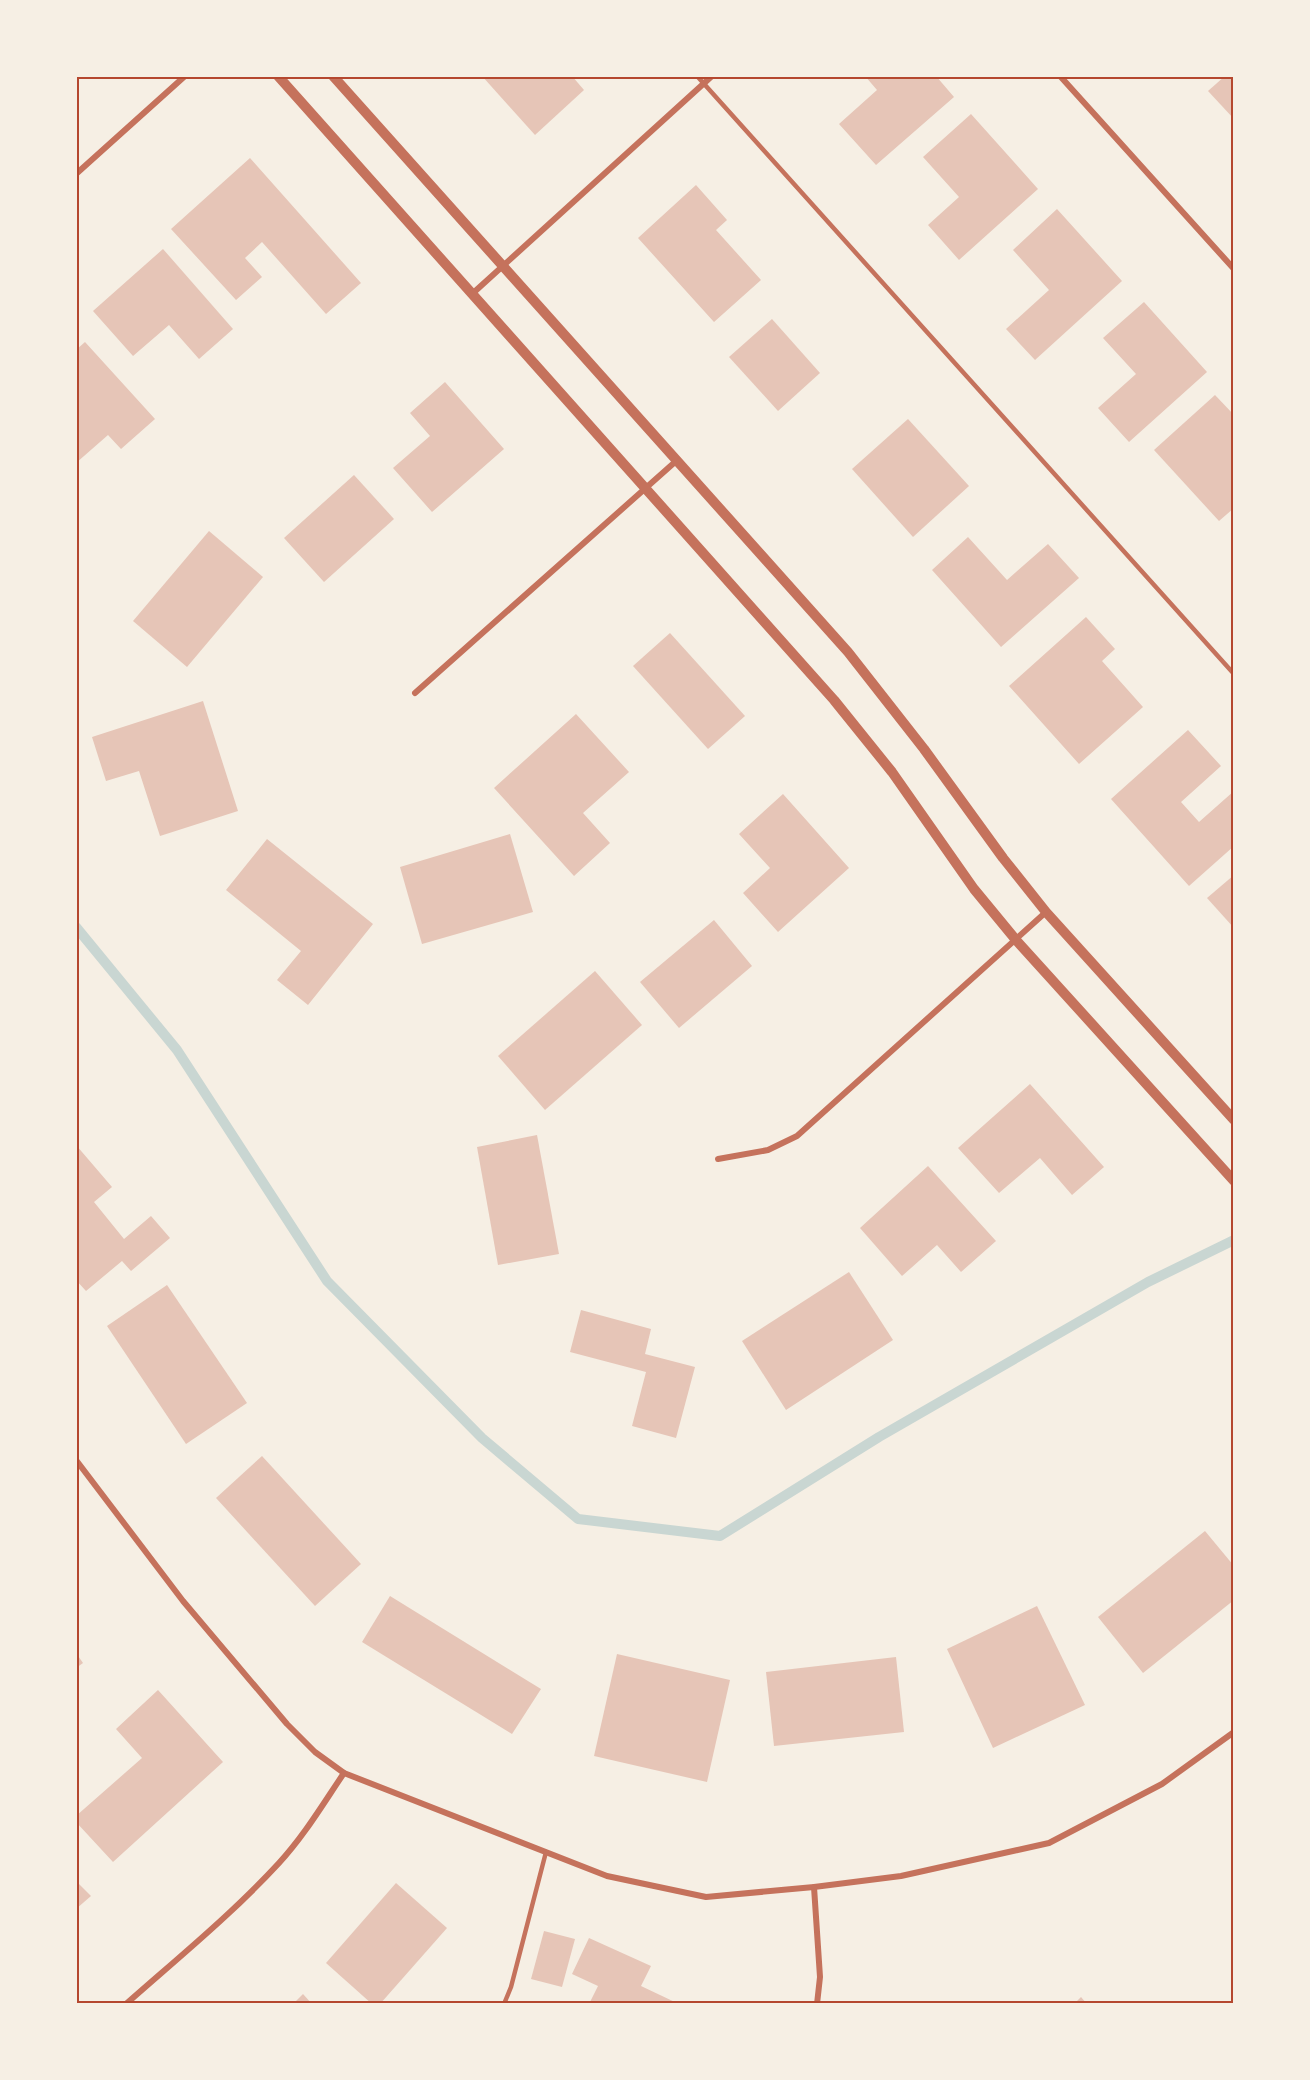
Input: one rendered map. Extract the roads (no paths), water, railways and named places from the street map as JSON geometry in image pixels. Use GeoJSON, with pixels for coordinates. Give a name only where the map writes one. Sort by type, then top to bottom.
{"type":"FeatureCollection","features":[{"type":"Feature","properties":{"kind":"street"},"geometry":{"type":"LineString","coordinates":[[76,174],[185,76]]}},
{"type":"Feature","properties":{"kind":"street"},"geometry":{"type":"LineString","coordinates":[[278,76],[834,700],[892,772],[974,889],[1016,940],[1233,1181]]}},
{"type":"Feature","properties":{"kind":"street"},"geometry":{"type":"LineString","coordinates":[[333,76],[675,462],[848,652],[924,748],[1003,858],[1046,912],[1233,1120]]}},
{"type":"Feature","properties":{"kind":"street"},"geometry":{"type":"LineString","coordinates":[[472,294],[712,76]]}},
{"type":"Feature","properties":{"kind":"street"},"geometry":{"type":"LineString","coordinates":[[1060,76],[1233,269]]}},
{"type":"Feature","properties":{"kind":"street"},"geometry":{"type":"LineString","coordinates":[[415,693],[675,462]]}},
{"type":"Feature","properties":{"kind":"street"},"geometry":{"type":"LineString","coordinates":[[718,1159],[768,1150],[797,1136],[1046,912]]}},
{"type":"Feature","properties":{"kind":"street"},"geometry":{"type":"LineString","coordinates":[[76,1460],[183,1601],[287,1724],[315,1752],[344,1773],[607,1876],[706,1896],[814,1887],[901,1876],[1049,1843],[1162,1784],[1233,1732]]}},
{"type":"Feature","properties":{"kind":"street"},"geometry":{"type":"LineString","coordinates":[[126,2004],[239,1904],[280,1862],[313,1821],[344,1773]]}},
{"type":"Feature","properties":{"kind":"street"},"geometry":{"type":"LineString","coordinates":[[814,1887],[820,1977],[817,2004]]}},
{"type":"Feature","properties":{"kind":"lane"},"geometry":{"type":"LineString","coordinates":[[697,76],[1233,674]]}},
{"type":"Feature","properties":{"kind":"lane"},"geometry":{"type":"LineString","coordinates":[[504,2004],[511,1987],[546,1852]]}},
{"type":"Feature","properties":{"kind":"waterway"},"geometry":{"type":"LineString","coordinates":[[76,927],[177,1050],[327,1281],[482,1438],[578,1519],[720,1536],[879,1437],[1148,1282],[1234,1240]]}}]}
